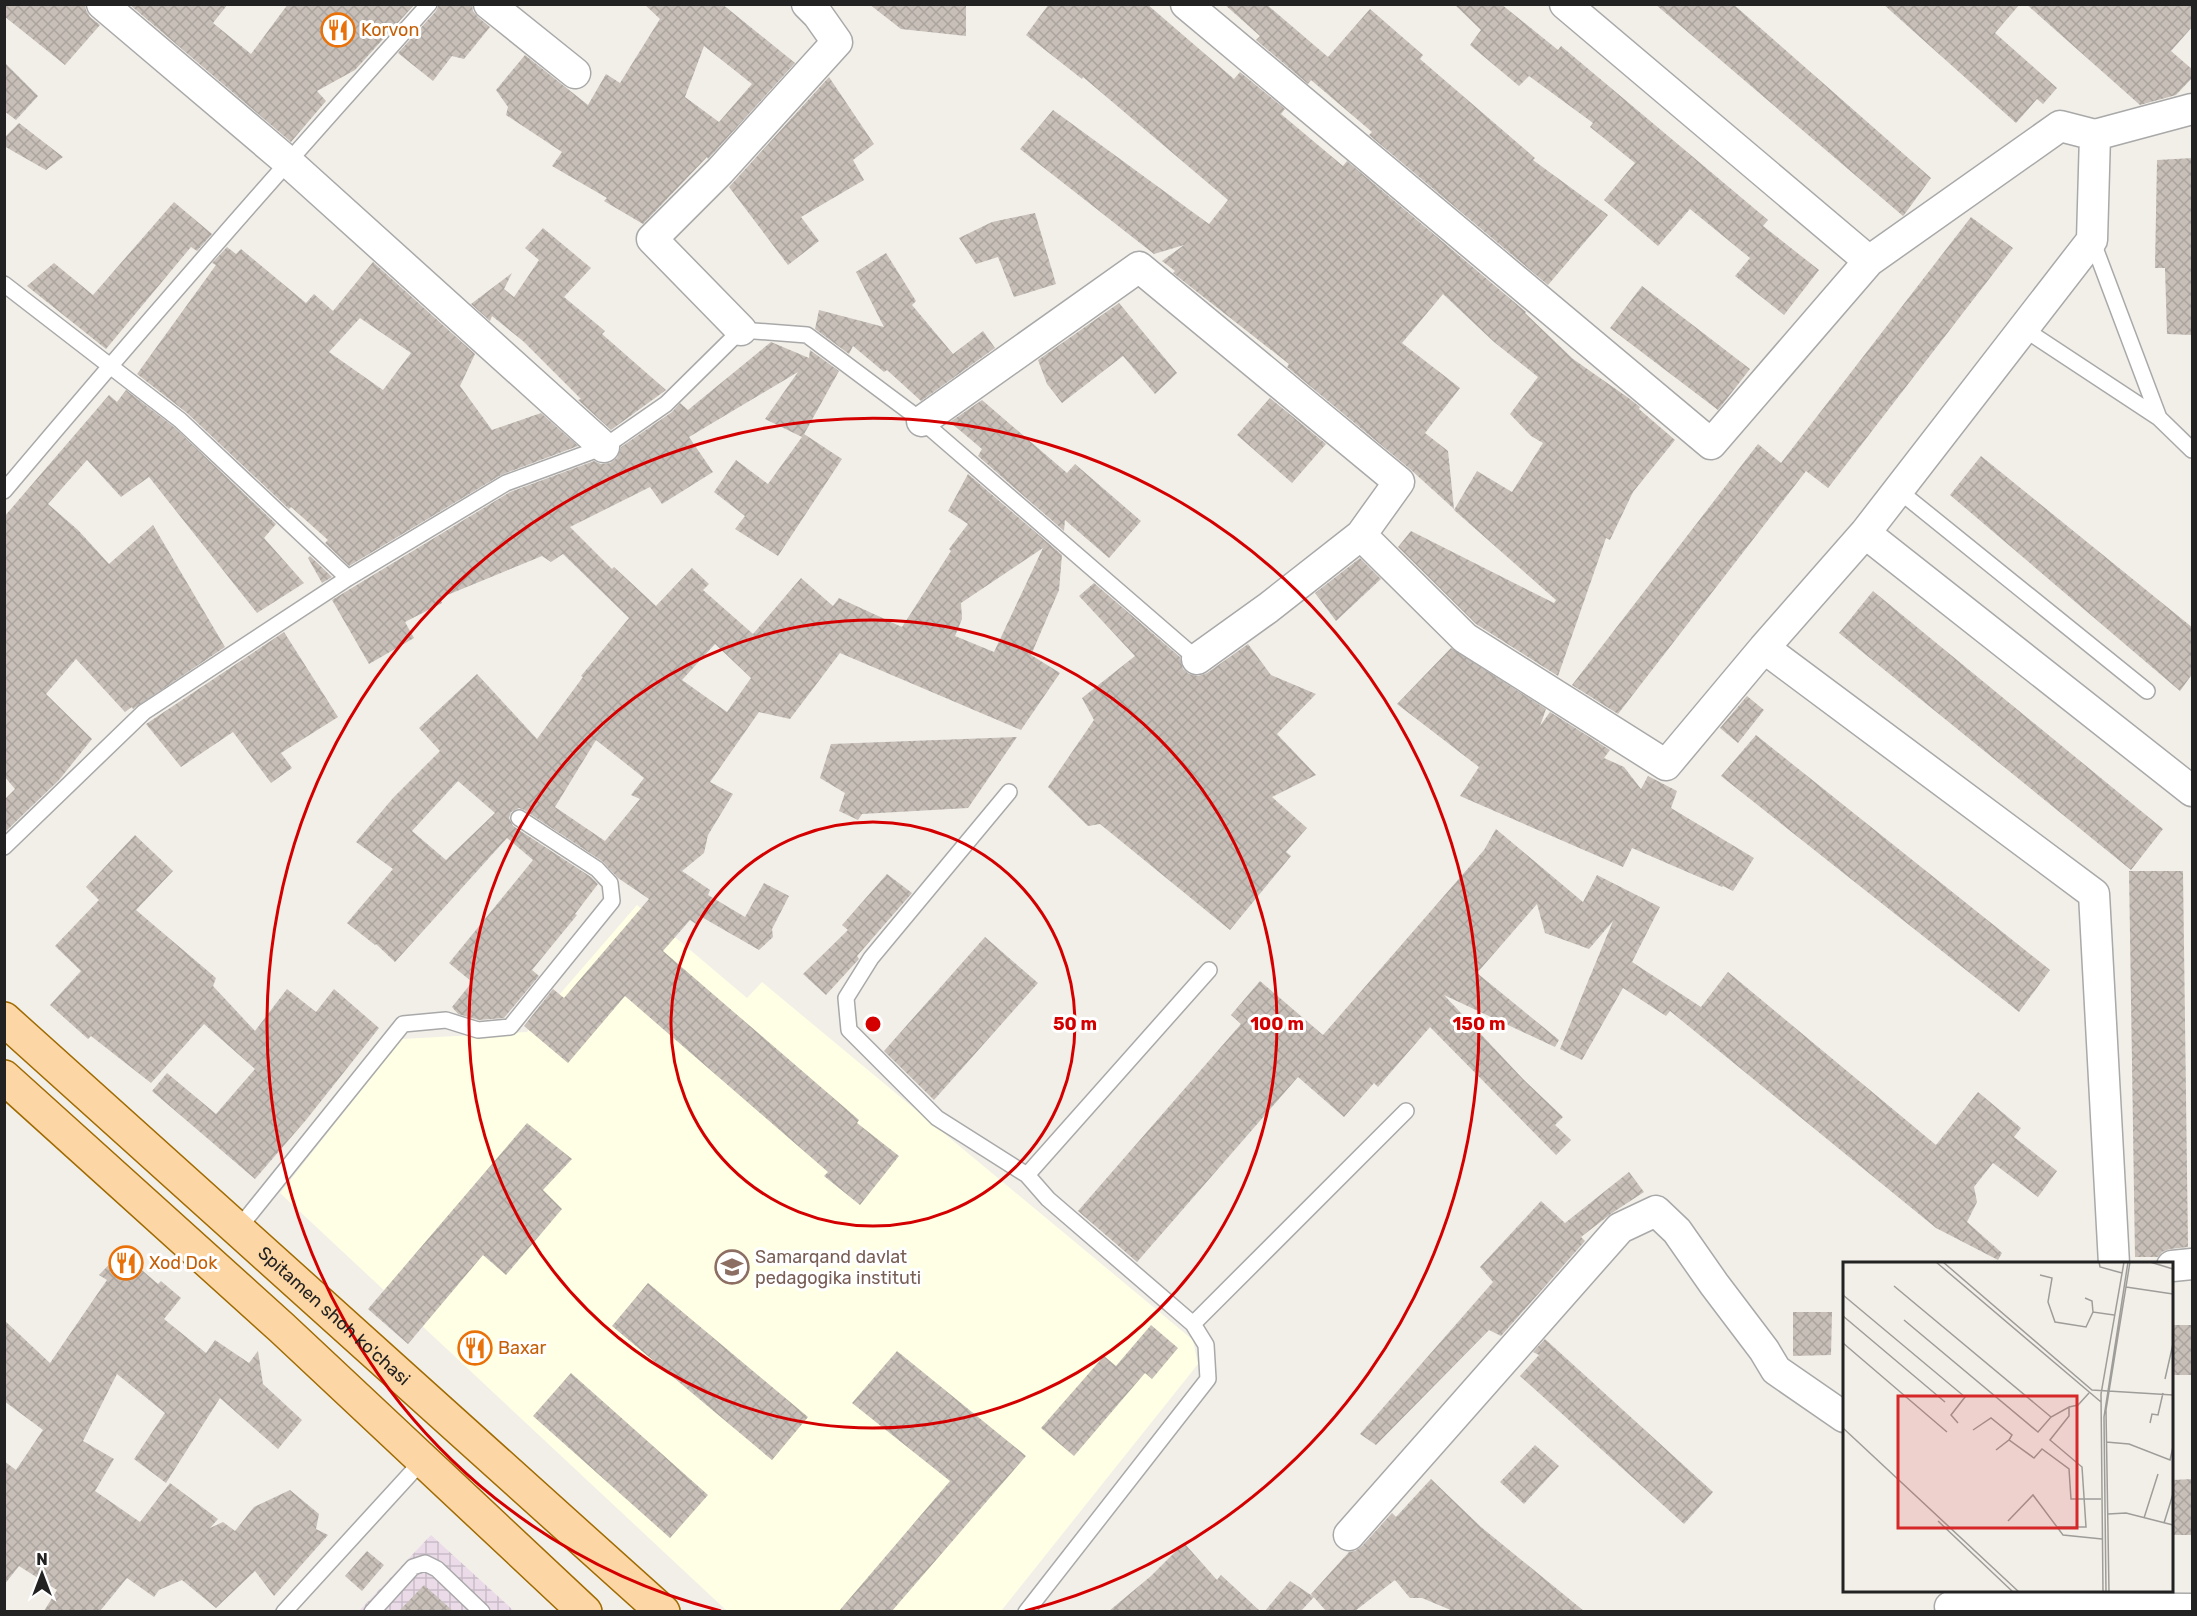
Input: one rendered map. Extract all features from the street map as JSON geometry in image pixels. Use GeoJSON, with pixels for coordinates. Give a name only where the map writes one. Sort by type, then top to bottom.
{"type":"FeatureCollection","features":[{"type":"Feature","properties":{"kind":"main road","name":"Spitamen shoh ko'chasi"},"geometry":{"type":"LineString","coordinates":[[4,1019],[663,1611]]}},
{"type":"Feature","properties":{"kind":"main road"},"geometry":{"type":"LineString","coordinates":[[4,1077],[282,1328],[585,1611]]}},
{"type":"Feature","properties":{"kind":"street"},"geometry":{"type":"LineString","coordinates":[[102,4],[287,161],[604,447]]}},
{"type":"Feature","properties":{"kind":"street"},"geometry":{"type":"LineString","coordinates":[[489,4],[575,73]]}},
{"type":"Feature","properties":{"kind":"street"},"geometry":{"type":"LineString","coordinates":[[741,330],[652,239],[720,171],[837,42],[818,15],[807,4]]}},
{"type":"Feature","properties":{"kind":"street"},"geometry":{"type":"LineString","coordinates":[[1186,4],[1711,444],[1869,261],[2060,126],[2095,135],[2193,109]]}},
{"type":"Feature","properties":{"kind":"street"},"geometry":{"type":"LineString","coordinates":[[1565,4],[1869,261]]}},
{"type":"Feature","properties":{"kind":"street"},"geometry":{"type":"LineString","coordinates":[[1361,535],[1465,638],[1666,765],[1865,533],[2092,240],[2095,135]]}},
{"type":"Feature","properties":{"kind":"street"},"geometry":{"type":"LineString","coordinates":[[922,421],[1138,267],[1400,482],[1361,535],[1268,608],[1197,659]]}},
{"type":"Feature","properties":{"kind":"street"},"geometry":{"type":"LineString","coordinates":[[1865,533],[2193,791]]}},
{"type":"Feature","properties":{"kind":"street"},"geometry":{"type":"LineString","coordinates":[[1764,648],[2094,894],[2114,1262]]}},
{"type":"Feature","properties":{"kind":"street"},"geometry":{"type":"LineString","coordinates":[[1349,1535],[1620,1228],[1656,1211],[1677,1231],[1764,1350],[1776,1370],[1843,1416]]}},
{"type":"Feature","properties":{"kind":"street"},"geometry":{"type":"LineString","coordinates":[[2173,1266],[2193,1264]]}},
{"type":"Feature","properties":{"kind":"street"},"geometry":{"type":"LineString","coordinates":[[1948,1603],[2193,1608]]}},
{"type":"Feature","properties":{"kind":"lane"},"geometry":{"type":"LineString","coordinates":[[4,491],[287,161],[429,4]]}},
{"type":"Feature","properties":{"kind":"lane"},"geometry":{"type":"LineString","coordinates":[[2092,240],[2159,418]]}},
{"type":"Feature","properties":{"kind":"lane"},"geometry":{"type":"LineString","coordinates":[[4,284],[180,420],[348,578]]}},
{"type":"Feature","properties":{"kind":"lane"},"geometry":{"type":"LineString","coordinates":[[4,847],[144,712],[348,578],[506,483],[604,447],[666,404],[741,330],[807,335],[922,421],[1197,659]]}},
{"type":"Feature","properties":{"kind":"lane"},"geometry":{"type":"LineString","coordinates":[[2024,330],[2159,418],[2193,450]]}},
{"type":"Feature","properties":{"kind":"lane"},"geometry":{"type":"LineString","coordinates":[[1898,490],[2147,692]]}},
{"type":"Feature","properties":{"kind":"lane"},"geometry":{"type":"LineString","coordinates":[[1009,792],[871,958],[846,998],[849,1030],[937,1118],[1027,1175],[1048,1199],[1193,1324],[1206,1345],[1208,1379],[1026,1611]]}},
{"type":"Feature","properties":{"kind":"lane"},"geometry":{"type":"LineString","coordinates":[[238,1229],[403,1024],[446,1020],[478,1030],[510,1027],[612,901],[610,883],[597,870],[519,818]]}},
{"type":"Feature","properties":{"kind":"lane"},"geometry":{"type":"LineString","coordinates":[[1027,1175],[1209,970]]}},
{"type":"Feature","properties":{"kind":"lane"},"geometry":{"type":"LineString","coordinates":[[1193,1324],[1406,1111]]}},
{"type":"Feature","properties":{"kind":"lane"},"geometry":{"type":"LineString","coordinates":[[284,1611],[423,1460]]}},
{"type":"Feature","properties":{"kind":"lane"},"geometry":{"type":"LineString","coordinates":[[372,1611],[413,1567],[424,1563],[437,1569],[482,1611]]}},
{"type":"Feature","properties":{"kind":"shaded area","name":"Samarqand davlat pedagogika instituti"},"geometry":{"type":"Polygon","coordinates":[[[637,905],[747,998],[762,982],[1193,1340],[1198,1364],[1001,1611],[727,1611],[280,1193],[402,1039],[527,1032],[637,905]]]}},
{"type":"Feature","properties":{"kind":"shaded area"},"geometry":{"type":"Polygon","coordinates":[[[431,1535],[514,1611],[358,1612],[431,1535]]]}},
{"type":"Feature","properties":{"kind":"building"},"geometry":{"type":"Polygon","coordinates":[[[4,4],[85,4],[90,17],[100,25],[65,65],[4,16],[4,4]]]}},
{"type":"Feature","properties":{"kind":"building"},"geometry":{"type":"Polygon","coordinates":[[[129,4],[228,4],[213,23],[251,54],[288,4],[415,4],[355,70],[317,91],[326,101],[291,142],[129,4]]]}},
{"type":"Feature","properties":{"kind":"building"},"geometry":{"type":"Polygon","coordinates":[[[439,4],[472,4],[473,11],[490,27],[464,59],[452,56],[433,81],[398,53],[436,11],[439,4]]]}},
{"type":"Feature","properties":{"kind":"building"},"geometry":{"type":"Polygon","coordinates":[[[644,4],[722,4],[795,63],[708,159],[707,157],[643,224],[604,201],[607,198],[552,166],[562,152],[506,115],[508,107],[496,90],[525,55],[588,105],[606,74],[620,83],[660,19],[644,4]],[[704,46],[685,97],[719,122],[752,84],[704,46]]]}},
{"type":"Feature","properties":{"kind":"building"},"geometry":{"type":"Polygon","coordinates":[[[869,4],[966,4],[966,36],[901,29],[869,4]]]}},
{"type":"Feature","properties":{"kind":"building"},"geometry":{"type":"Polygon","coordinates":[[[1049,4],[1147,4],[1234,79],[1240,72],[1285,109],[1281,114],[1343,166],[1347,161],[1526,312],[1573,359],[1630,399],[1675,440],[1633,492],[1610,540],[1606,538],[1558,676],[1476,624],[1398,547],[1411,531],[1554,603],[1556,600],[1454,510],[1477,471],[1512,492],[1543,443],[1531,436],[1510,414],[1538,377],[1494,342],[1443,294],[1402,343],[1460,388],[1425,433],[1448,451],[1454,509],[1410,469],[1287,367],[1289,364],[1173,273],[1175,271],[1162,261],[1184,245],[1154,254],[1020,149],[1053,110],[1209,224],[1228,200],[1083,77],[1082,79],[1026,35],[1049,4]]]}},
{"type":"Feature","properties":{"kind":"building"},"geometry":{"type":"Polygon","coordinates":[[[1224,4],[1266,4],[1328,57],[1370,9],[1423,55],[1420,59],[1535,158],[1533,160],[1608,215],[1548,285],[1369,135],[1372,132],[1311,80],[1308,84],[1256,40],[1260,36],[1224,4]]]}},
{"type":"Feature","properties":{"kind":"building"},"geometry":{"type":"Polygon","coordinates":[[[1454,4],[1501,4],[1558,50],[1561,46],[1768,220],[1763,226],[1819,270],[1784,315],[1735,276],[1750,258],[1690,209],[1658,246],[1604,200],[1635,163],[1590,127],[1593,123],[1529,76],[1519,86],[1470,45],[1481,30],[1454,4]]]}},
{"type":"Feature","properties":{"kind":"building"},"geometry":{"type":"Polygon","coordinates":[[[1655,4],[1733,4],[1931,178],[1904,215],[1903,216],[1655,4]]]}},
{"type":"Feature","properties":{"kind":"building"},"geometry":{"type":"Polygon","coordinates":[[[1883,4],[2020,4],[1995,33],[2057,88],[2043,104],[2037,99],[2016,123],[1883,4]]]}},
{"type":"Feature","properties":{"kind":"building"},"geometry":{"type":"Polygon","coordinates":[[[2026,4],[2193,4],[2193,26],[2171,51],[2193,70],[2193,77],[2176,95],[2140,105],[2026,4]]]}},
{"type":"Feature","properties":{"kind":"building"},"geometry":{"type":"Polygon","coordinates":[[[4,62],[38,96],[16,120],[4,111],[4,62]]]}},
{"type":"Feature","properties":{"kind":"building"},"geometry":{"type":"Polygon","coordinates":[[[829,77],[874,144],[853,160],[864,180],[801,217],[819,241],[788,265],[729,187],[829,77]]]}},
{"type":"Feature","properties":{"kind":"building"},"geometry":{"type":"Polygon","coordinates":[[[19,123],[63,157],[46,170],[4,146],[4,138],[19,123]]]}},
{"type":"Feature","properties":{"kind":"building"},"geometry":{"type":"Polygon","coordinates":[[[2193,158],[2193,335],[2167,334],[2165,268],[2155,268],[2157,160],[2193,158]]]}},
{"type":"Feature","properties":{"kind":"building"},"geometry":{"type":"Polygon","coordinates":[[[174,202],[212,234],[197,251],[191,247],[106,349],[27,286],[54,263],[93,295],[174,202]]]}},
{"type":"Feature","properties":{"kind":"building"},"geometry":{"type":"Polygon","coordinates":[[[1035,213],[1056,284],[1014,297],[998,257],[976,264],[959,238],[992,222],[1035,213]]]}},
{"type":"Feature","properties":{"kind":"building"},"geometry":{"type":"Polygon","coordinates":[[[1971,217],[2013,248],[1828,488],[1806,471],[1618,714],[1572,685],[1758,444],[1781,463],[1971,217]]]}},
{"type":"Feature","properties":{"kind":"building"},"geometry":{"type":"Polygon","coordinates":[[[543,228],[591,268],[564,297],[605,331],[602,334],[666,390],[611,430],[578,400],[581,399],[523,341],[492,316],[490,321],[471,304],[512,273],[504,289],[514,297],[539,260],[525,248],[543,228]]]}},
{"type":"Feature","properties":{"kind":"building"},"geometry":{"type":"Polygon","coordinates":[[[227,247],[236,254],[241,249],[306,303],[314,294],[333,311],[373,262],[475,354],[460,386],[492,430],[541,413],[578,446],[501,475],[349,566],[325,543],[328,540],[291,507],[289,509],[187,413],[137,374],[216,265],[212,263],[227,247]],[[360,318],[329,352],[383,390],[411,353],[360,318]]]}},
{"type":"Feature","properties":{"kind":"building"},"geometry":{"type":"Polygon","coordinates":[[[886,253],[916,301],[912,305],[953,354],[983,331],[995,348],[921,401],[887,370],[884,372],[853,346],[849,354],[815,329],[819,310],[884,327],[856,272],[886,253]]]}},
{"type":"Feature","properties":{"kind":"building"},"geometry":{"type":"Polygon","coordinates":[[[1642,286],[1750,369],[1718,410],[1610,328],[1642,286]]]}},
{"type":"Feature","properties":{"kind":"building"},"geometry":{"type":"Polygon","coordinates":[[[1119,303],[1177,373],[1155,394],[1123,356],[1062,403],[1047,384],[1038,360],[1119,303]]]}},
{"type":"Feature","properties":{"kind":"building"},"geometry":{"type":"Polygon","coordinates":[[[771,342],[809,358],[810,350],[839,371],[804,434],[842,459],[778,556],[735,529],[745,516],[714,492],[736,460],[768,484],[802,437],[765,419],[798,372],[689,437],[713,472],[662,504],[650,487],[570,527],[612,569],[614,567],[656,606],[692,568],[709,584],[703,590],[753,634],[801,578],[833,606],[839,598],[902,627],[951,551],[949,549],[968,524],[948,511],[968,474],[1062,555],[1059,590],[1031,655],[1060,673],[1021,730],[840,653],[790,719],[759,712],[710,782],[733,794],[708,835],[704,853],[682,871],[710,890],[708,895],[745,917],[764,883],[789,896],[772,929],[773,937],[759,950],[700,916],[696,924],[690,920],[663,951],[859,1120],[857,1123],[899,1156],[860,1205],[824,1176],[828,1172],[625,996],[568,1063],[524,1026],[553,989],[564,998],[649,899],[618,878],[602,861],[524,810],[519,808],[511,812],[509,818],[513,826],[591,877],[598,884],[575,914],[577,915],[532,970],[539,976],[504,1018],[479,1020],[458,1014],[452,1007],[472,982],[449,963],[533,860],[507,838],[395,962],[376,944],[347,923],[393,869],[356,842],[393,798],[440,751],[419,728],[477,674],[537,739],[583,677],[581,676],[629,618],[563,554],[551,562],[542,556],[440,598],[442,603],[405,622],[414,638],[369,664],[332,600],[510,492],[594,461],[601,464],[610,463],[617,458],[621,447],[672,412],[680,403],[688,410],[771,342]],[[1043,548],[961,603],[962,619],[955,636],[994,652],[1043,548]],[[715,644],[682,680],[727,712],[751,678],[715,644]],[[596,740],[555,807],[605,841],[640,799],[631,795],[644,778],[596,740]],[[458,781],[412,831],[446,860],[495,813],[458,781]]]}},
{"type":"Feature","properties":{"kind":"building"},"geometry":{"type":"Polygon","coordinates":[[[126,390],[174,427],[276,524],[264,538],[304,583],[257,613],[149,477],[121,497],[87,460],[48,504],[78,530],[109,564],[153,525],[225,647],[133,709],[132,707],[125,712],[76,659],[46,694],[92,739],[59,780],[4,833],[4,800],[15,789],[4,776],[4,517],[109,395],[117,402],[126,390]]]}},
{"type":"Feature","properties":{"kind":"building"},"geometry":{"type":"Polygon","coordinates":[[[1270,398],[1326,444],[1292,483],[1237,435],[1270,398]]]}},
{"type":"Feature","properties":{"kind":"building"},"geometry":{"type":"Polygon","coordinates":[[[982,400],[1067,473],[1075,464],[1141,521],[1109,558],[1065,520],[1064,531],[978,456],[982,449],[950,422],[982,400]]]}},
{"type":"Feature","properties":{"kind":"building"},"geometry":{"type":"Polygon","coordinates":[[[1981,456],[2193,628],[2193,673],[2180,691],[1950,495],[1981,456]]]}},
{"type":"Feature","properties":{"kind":"building"},"geometry":{"type":"Polygon","coordinates":[[[310,556],[332,577],[322,583],[308,558],[310,556]]]}},
{"type":"Feature","properties":{"kind":"building"},"geometry":{"type":"Polygon","coordinates":[[[1360,558],[1381,579],[1336,621],[1315,593],[1360,558]]]}},
{"type":"Feature","properties":{"kind":"building"},"geometry":{"type":"Polygon","coordinates":[[[1094,583],[1180,657],[1183,669],[1189,674],[1198,676],[1207,673],[1248,644],[1271,675],[1316,694],[1277,734],[1316,775],[1272,797],[1307,828],[1286,852],[1291,856],[1230,930],[1100,824],[1088,826],[1048,787],[1094,720],[1082,698],[1135,656],[1079,596],[1094,583]]]}},
{"type":"Feature","properties":{"kind":"building"},"geometry":{"type":"Polygon","coordinates":[[[1873,591],[2163,829],[2131,870],[1839,633],[1873,591]]]}},
{"type":"Feature","properties":{"kind":"building"},"geometry":{"type":"Polygon","coordinates":[[[284,632],[338,717],[281,753],[292,768],[271,783],[233,732],[181,767],[146,724],[284,632]]]}},
{"type":"Feature","properties":{"kind":"building"},"geometry":{"type":"Polygon","coordinates":[[[1451,648],[1546,709],[1540,726],[1550,712],[1610,750],[1604,758],[1624,767],[1641,789],[1648,776],[1677,791],[1671,808],[1754,858],[1733,891],[1632,848],[1623,867],[1460,796],[1479,767],[1397,704],[1451,648]]]}},
{"type":"Feature","properties":{"kind":"building"},"geometry":{"type":"Polygon","coordinates":[[[1747,696],[1764,710],[1738,743],[1720,728],[1747,696]]]}},
{"type":"Feature","properties":{"kind":"building"},"geometry":{"type":"Polygon","coordinates":[[[1756,735],[2050,970],[2019,1012],[1721,776],[1756,735]]]}},
{"type":"Feature","properties":{"kind":"building"},"geometry":{"type":"Polygon","coordinates":[[[1017,737],[968,808],[862,814],[858,820],[839,811],[845,793],[820,778],[831,744],[1017,737]]]}},
{"type":"Feature","properties":{"kind":"building"},"geometry":{"type":"Polygon","coordinates":[[[1496,829],[1583,902],[1597,875],[1660,907],[1632,962],[1701,1007],[1728,972],[1936,1145],[1978,1092],[2021,1128],[2014,1137],[2057,1171],[2038,1197],[1993,1163],[1974,1187],[1977,1202],[1967,1222],[2002,1253],[1998,1260],[1936,1228],[1670,1011],[1666,1016],[1623,988],[1582,1060],[1560,1049],[1613,921],[1589,949],[1545,933],[1537,904],[1477,973],[1559,1040],[1555,1047],[1444,995],[1523,1079],[1563,1117],[1555,1125],[1571,1140],[1556,1155],[1430,1027],[1378,1087],[1374,1083],[1344,1117],[1298,1077],[1137,1262],[1078,1211],[1241,1024],[1231,1015],[1260,981],[1323,1035],[1484,850],[1496,829]]]}},
{"type":"Feature","properties":{"kind":"building"},"geometry":{"type":"Polygon","coordinates":[[[135,835],[173,871],[136,910],[216,978],[213,986],[255,1031],[287,989],[316,1012],[334,989],[379,1028],[306,1120],[255,1179],[152,1091],[167,1073],[216,1114],[255,1069],[204,1024],[151,1083],[91,1036],[88,1039],[50,1005],[81,971],[55,946],[99,900],[86,887],[135,835]]]}},
{"type":"Feature","properties":{"kind":"building"},"geometry":{"type":"Polygon","coordinates":[[[2129,871],[2183,871],[2188,1247],[2170,1249],[2162,1252],[2158,1257],[2135,1257],[2129,871]]]}},
{"type":"Feature","properties":{"kind":"building"},"geometry":{"type":"Polygon","coordinates":[[[887,874],[912,893],[857,956],[859,959],[826,995],[803,974],[848,930],[842,925],[887,874]]]}},
{"type":"Feature","properties":{"kind":"building"},"geometry":{"type":"Polygon","coordinates":[[[985,937],[1038,983],[934,1100],[884,1051],[985,937]]]}},
{"type":"Feature","properties":{"kind":"building"},"geometry":{"type":"Polygon","coordinates":[[[527,1123],[572,1159],[543,1190],[562,1209],[506,1275],[483,1255],[408,1344],[368,1309],[527,1123]]]}},
{"type":"Feature","properties":{"kind":"building"},"geometry":{"type":"Polygon","coordinates":[[[1629,1172],[1644,1192],[1581,1237],[1585,1241],[1501,1336],[1489,1330],[1376,1445],[1360,1434],[1493,1282],[1480,1267],[1541,1201],[1565,1223],[1629,1172]]]}},
{"type":"Feature","properties":{"kind":"building"},"geometry":{"type":"Polygon","coordinates":[[[121,1252],[158,1284],[161,1281],[181,1298],[164,1319],[206,1353],[215,1340],[249,1363],[258,1351],[263,1384],[302,1420],[278,1449],[220,1398],[166,1483],[134,1459],[165,1413],[117,1374],[83,1441],[114,1459],[95,1491],[140,1522],[170,1483],[218,1519],[210,1528],[223,1522],[235,1531],[254,1507],[290,1490],[319,1514],[316,1529],[328,1535],[274,1596],[255,1571],[216,1608],[182,1580],[159,1590],[154,1597],[127,1578],[100,1611],[44,1611],[57,1590],[19,1566],[4,1585],[4,1461],[16,1470],[43,1430],[4,1401],[4,1320],[50,1363],[107,1280],[99,1275],[121,1252]]]}},
{"type":"Feature","properties":{"kind":"building"},"geometry":{"type":"Polygon","coordinates":[[[648,1283],[808,1417],[772,1460],[612,1326],[648,1283]]]}},
{"type":"Feature","properties":{"kind":"building"},"geometry":{"type":"Polygon","coordinates":[[[1793,1312],[1832,1312],[1831,1355],[1793,1356],[1793,1312]]]}},
{"type":"Feature","properties":{"kind":"building"},"geometry":{"type":"Polygon","coordinates":[[[1151,1325],[1178,1348],[1152,1379],[1145,1373],[1074,1456],[1041,1428],[1104,1356],[1116,1366],[1151,1325]]]}},
{"type":"Feature","properties":{"kind":"building"},"geometry":{"type":"Polygon","coordinates":[[[2173,1325],[2193,1325],[2193,1375],[2173,1375],[2173,1325]]]}},
{"type":"Feature","properties":{"kind":"building"},"geometry":{"type":"Polygon","coordinates":[[[1545,1339],[1713,1492],[1684,1524],[1520,1376],[1539,1355],[1533,1352],[1545,1339]]]}},
{"type":"Feature","properties":{"kind":"building"},"geometry":{"type":"Polygon","coordinates":[[[897,1351],[1026,1456],[892,1611],[839,1611],[950,1481],[852,1403],[897,1351]]]}},
{"type":"Feature","properties":{"kind":"building"},"geometry":{"type":"Polygon","coordinates":[[[571,1373],[708,1495],[670,1538],[533,1416],[571,1373]]]}},
{"type":"Feature","properties":{"kind":"building"},"geometry":{"type":"Polygon","coordinates":[[[1535,1445],[1559,1466],[1524,1504],[1500,1482],[1535,1445]]]}},
{"type":"Feature","properties":{"kind":"building"},"geometry":{"type":"Polygon","coordinates":[[[1431,1479],[1481,1527],[1584,1611],[1453,1611],[1422,1598],[1410,1598],[1395,1580],[1355,1611],[1326,1611],[1311,1594],[1349,1552],[1362,1546],[1392,1513],[1396,1517],[1431,1479]]]}},
{"type":"Feature","properties":{"kind":"building"},"geometry":{"type":"Polygon","coordinates":[[[2193,1479],[2193,1535],[2173,1535],[2173,1480],[2193,1479]]]}},
{"type":"Feature","properties":{"kind":"building"},"geometry":{"type":"Polygon","coordinates":[[[1184,1543],[1217,1580],[1221,1575],[1260,1611],[1109,1611],[1151,1576],[1184,1543]]]}},
{"type":"Feature","properties":{"kind":"building"},"geometry":{"type":"Polygon","coordinates":[[[367,1551],[384,1565],[362,1591],[345,1576],[367,1551]]]}},
{"type":"Feature","properties":{"kind":"building"},"geometry":{"type":"Polygon","coordinates":[[[1290,1581],[1314,1597],[1301,1611],[1265,1611],[1290,1581]]]}},
{"type":"Feature","properties":{"kind":"building"},"geometry":{"type":"Polygon","coordinates":[[[424,1585],[453,1611],[399,1611],[424,1585]]]}},
{"type":"Feature","properties":{"kind":"place","name":"Korvon"},"geometry":{"type":"Point","coordinates":[338,30]}},
{"type":"Feature","properties":{"kind":"place","name":"Xod Dok"},"geometry":{"type":"Point","coordinates":[126,1263]}},
{"type":"Feature","properties":{"kind":"place","name":"Samarqand davlat pedagogika instituti"},"geometry":{"type":"Point","coordinates":[732,1267]}},
{"type":"Feature","properties":{"kind":"place","name":"Baxar"},"geometry":{"type":"Point","coordinates":[475,1348]}}]}
